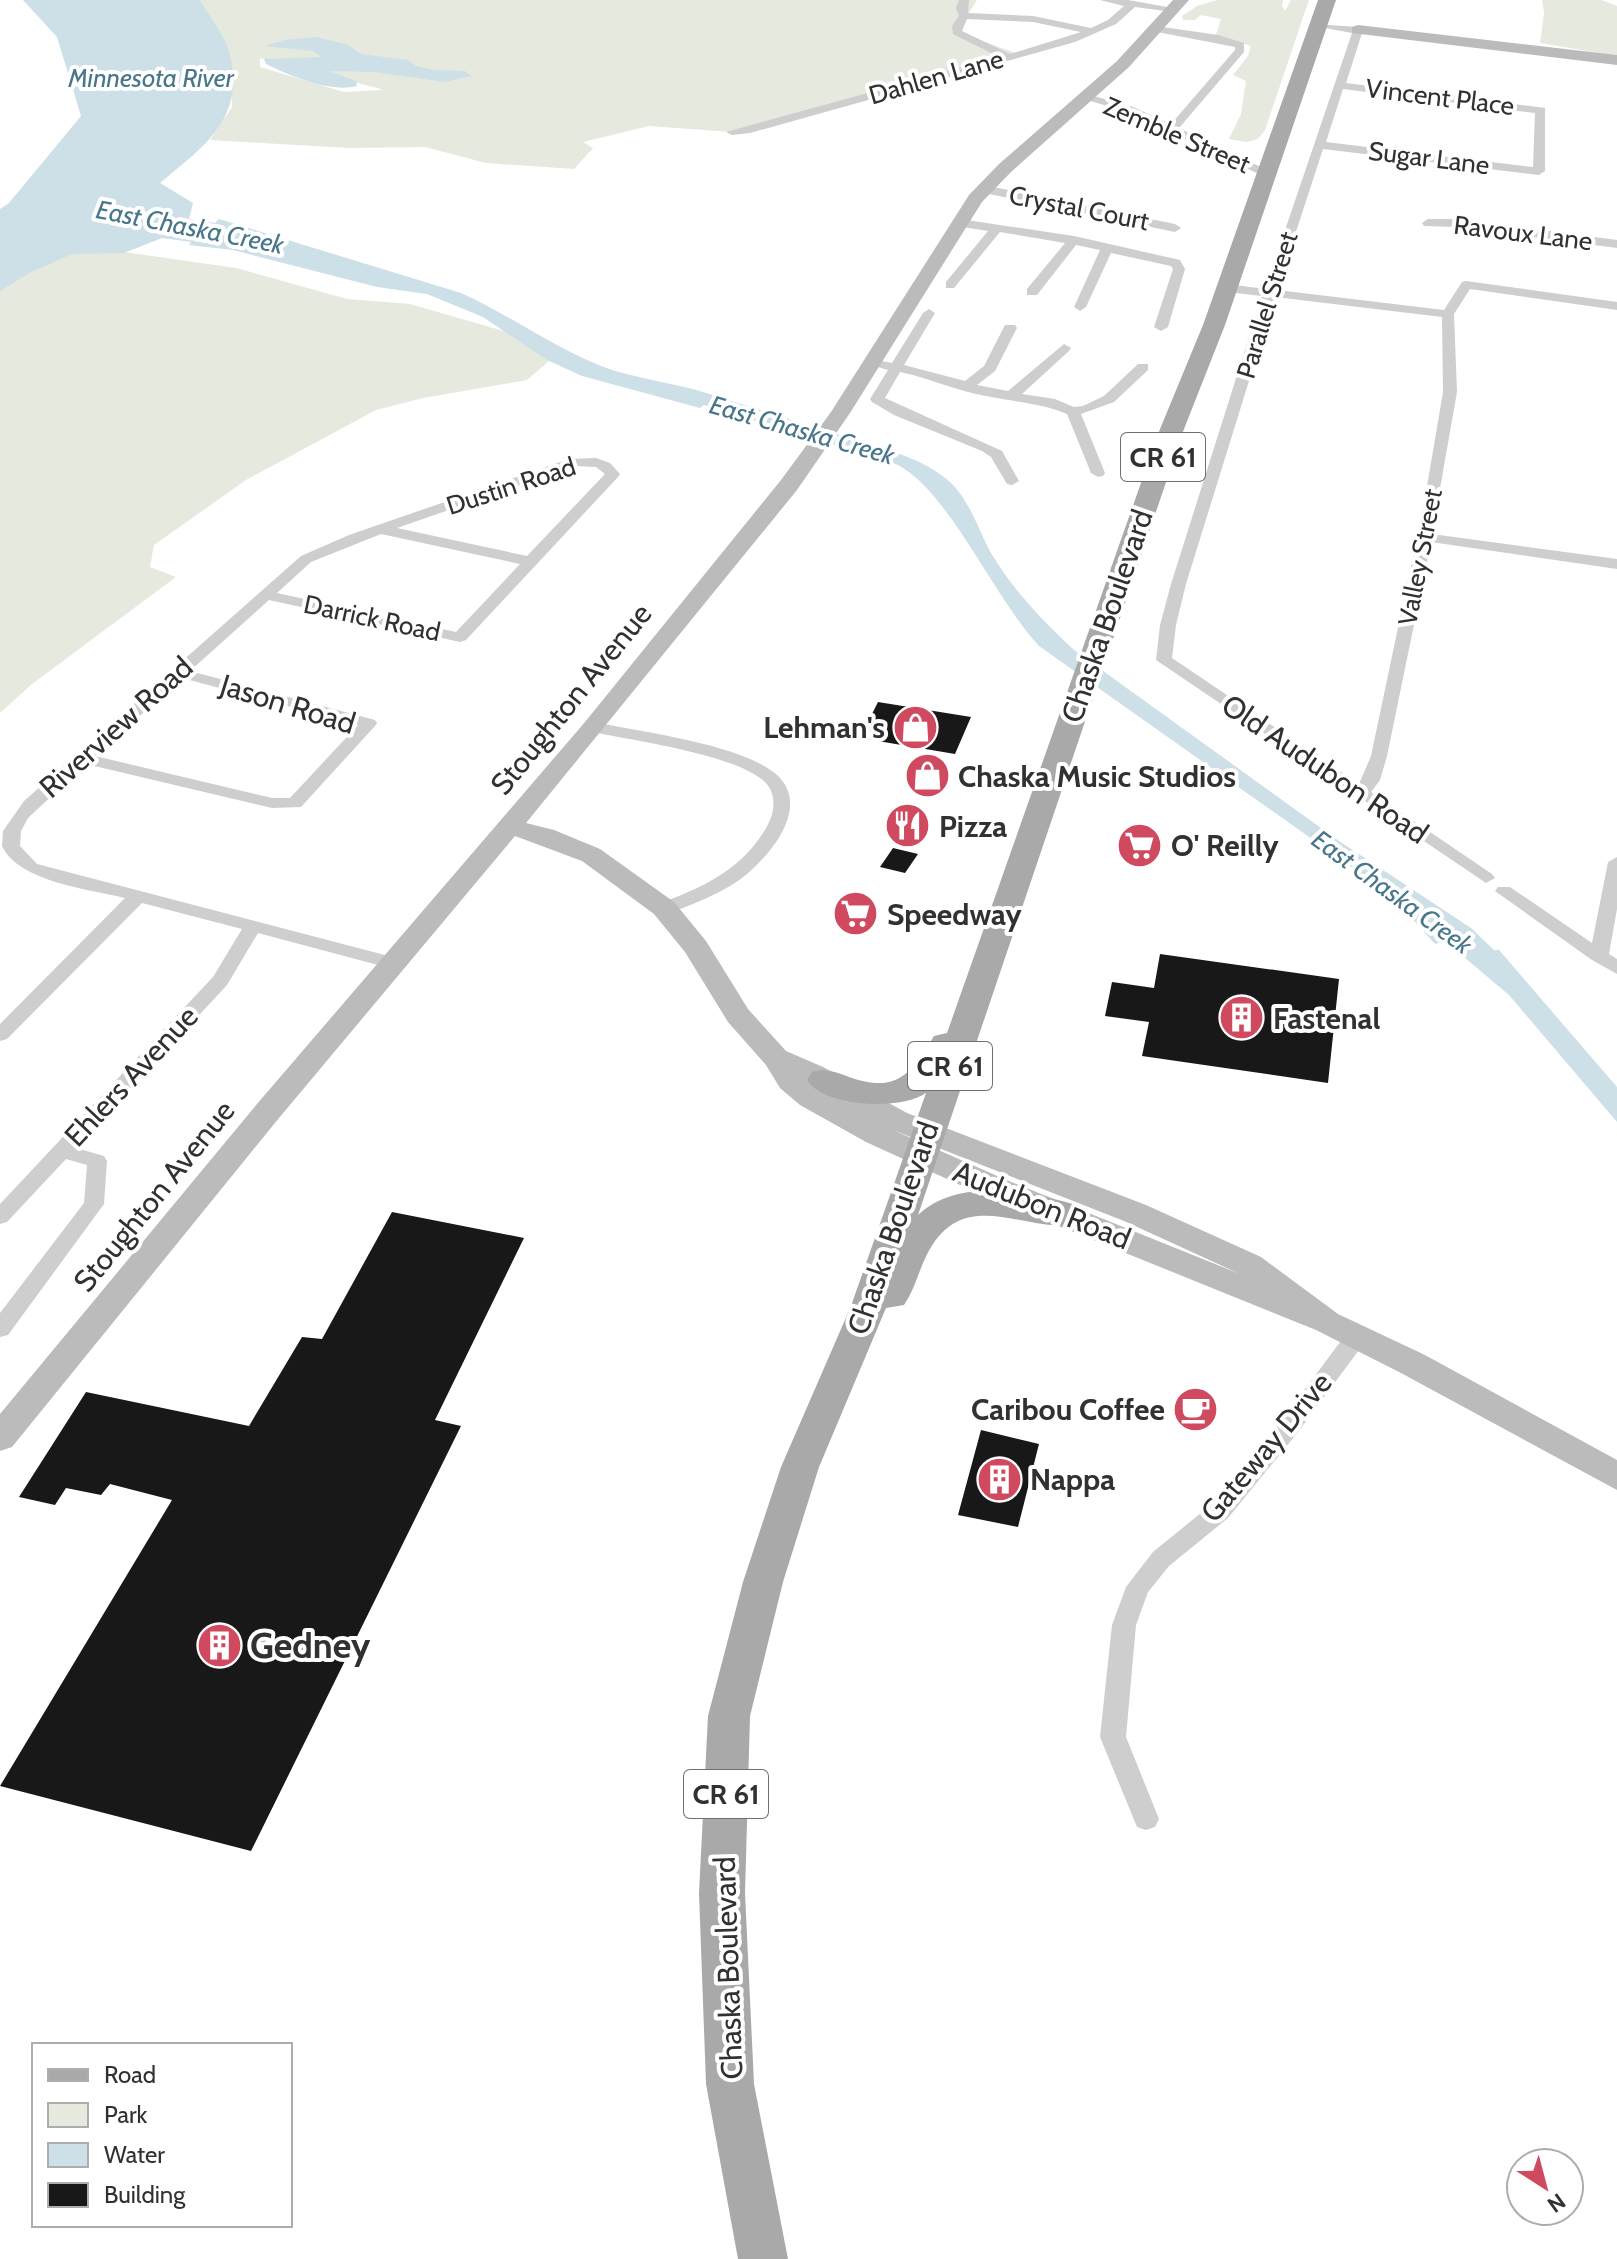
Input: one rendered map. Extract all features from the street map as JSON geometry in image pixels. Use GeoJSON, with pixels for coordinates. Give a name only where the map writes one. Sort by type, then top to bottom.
{"type":"FeatureCollection","features":[{"type":"Feature","properties":{"kind":"main road","name":"Chaska Boulevard"},"geometry":{"type":"LineString","coordinates":[[763,2259],[730,2084],[722,1893],[729,1716],[763,1582],[800,1467],[869,1306],[1172,429],[1227,288],[1327,0]]}},
{"type":"Feature","properties":{"kind":"main road"},"geometry":{"type":"LineString","coordinates":[[824,1080],[869,1096],[884,1097],[906,1091],[929,1073],[973,1000]]}},
{"type":"Feature","properties":{"kind":"main road"},"geometry":{"type":"LineString","coordinates":[[852,1347],[899,1285],[919,1237],[942,1216],[958,1208],[992,1203],[1064,1214]]}},
{"type":"Feature","properties":{"kind":"street"},"geometry":{"type":"LineString","coordinates":[[964,0],[961,8],[964,16]]}},
{"type":"Feature","properties":{"kind":"street"},"geometry":{"type":"LineString","coordinates":[[1105,0],[1132,4],[1177,4]]}},
{"type":"Feature","properties":{"kind":"street","name":"Dahlen Lane"},"geometry":{"type":"LineString","coordinates":[[732,132],[758,128],[1092,31],[1115,20],[1132,4]]}},
{"type":"Feature","properties":{"kind":"street","name":"Stoughton Avenue"},"geometry":{"type":"LineString","coordinates":[[0,1438],[393,963],[594,727],[811,456],[983,189],[1087,97],[1177,4]]}},
{"type":"Feature","properties":{"kind":"street"},"geometry":{"type":"LineString","coordinates":[[964,16],[1010,18],[1041,32],[1058,31],[1069,25],[1092,31]]}},
{"type":"Feature","properties":{"kind":"street"},"geometry":{"type":"LineString","coordinates":[[964,16],[957,26],[957,32],[1008,57]]}},
{"type":"Feature","properties":{"kind":"street"},"geometry":{"type":"LineString","coordinates":[[1319,26],[1538,48],[1617,60]]}},
{"type":"Feature","properties":{"kind":"street"},"geometry":{"type":"LineString","coordinates":[[1156,29],[1218,38],[1240,45],[1240,50],[1171,131]]}},
{"type":"Feature","properties":{"kind":"street","name":"Parallel Street"},"geometry":{"type":"LineString","coordinates":[[1164,660],[1164,646],[1181,582],[1271,293],[1358,30]]}},
{"type":"Feature","properties":{"kind":"street","name":"Vincent Place"},"geometry":{"type":"LineString","coordinates":[[1339,85],[1541,110],[1539,171]]}},
{"type":"Feature","properties":{"kind":"street","name":"Zemble Street"},"geometry":{"type":"LineString","coordinates":[[1087,97],[1129,109],[1267,174]]}},
{"type":"Feature","properties":{"kind":"street","name":"Sugar Lane"},"geometry":{"type":"LineString","coordinates":[[1319,145],[1539,171]]}},
{"type":"Feature","properties":{"kind":"street","name":"Crystal Court"},"geometry":{"type":"LineString","coordinates":[[983,189],[1175,228]]}},
{"type":"Feature","properties":{"kind":"street"},"geometry":{"type":"LineString","coordinates":[[960,223],[1074,240],[1176,263],[1179,269],[1161,327]]}},
{"type":"Feature","properties":{"kind":"street","name":"Ravoux Lane"},"geometry":{"type":"LineString","coordinates":[[1428,223],[1456,223],[1617,244]]}},
{"type":"Feature","properties":{"kind":"street"},"geometry":{"type":"LineString","coordinates":[[950,285],[996,229]]}},
{"type":"Feature","properties":{"kind":"street"},"geometry":{"type":"LineString","coordinates":[[1032,292],[1074,240]]}},
{"type":"Feature","properties":{"kind":"street"},"geometry":{"type":"LineString","coordinates":[[1080,307],[1107,249]]}},
{"type":"Feature","properties":{"kind":"street"},"geometry":{"type":"LineString","coordinates":[[1227,288],[1448,314],[1466,285],[1617,306]]}},
{"type":"Feature","properties":{"kind":"street"},"geometry":{"type":"LineString","coordinates":[[929,313],[877,399],[899,412],[997,454],[1012,481]]}},
{"type":"Feature","properties":{"kind":"street","name":"Valley Street"},"geometry":{"type":"LineString","coordinates":[[1361,793],[1372,780],[1379,756],[1424,537],[1450,392],[1448,314]]}},
{"type":"Feature","properties":{"kind":"street"},"geometry":{"type":"LineString","coordinates":[[967,386],[990,368],[1010,328]]}},
{"type":"Feature","properties":{"kind":"street"},"geometry":{"type":"LineString","coordinates":[[1013,394],[1064,348]]}},
{"type":"Feature","properties":{"kind":"street"},"geometry":{"type":"LineString","coordinates":[[871,363],[1050,402],[1073,411],[1097,406],[1143,367]]}},
{"type":"Feature","properties":{"kind":"street"},"geometry":{"type":"LineString","coordinates":[[1073,411],[1098,473]]}},
{"type":"Feature","properties":{"kind":"street","name":"Dustin Road"},"geometry":{"type":"LineString","coordinates":[[381,529],[574,462],[598,462],[608,466],[613,474],[532,562]]}},
{"type":"Feature","properties":{"kind":"street"},"geometry":{"type":"LineString","coordinates":[[381,529],[532,562]]}},
{"type":"Feature","properties":{"kind":"street","name":"Riverview Road"},"geometry":{"type":"LineString","coordinates":[[381,529],[306,559],[177,672],[10,826],[6,846],[17,861],[31,868],[393,963]]}},
{"type":"Feature","properties":{"kind":"street"},"geometry":{"type":"LineString","coordinates":[[1424,537],[1617,564]]}},
{"type":"Feature","properties":{"kind":"street","name":"Darrick Road"},"geometry":{"type":"LineString","coordinates":[[266,595],[460,637],[532,562]]}},
{"type":"Feature","properties":{"kind":"street","name":"Old Audubon Road"},"geometry":{"type":"LineString","coordinates":[[1164,660],[1486,878]]}},
{"type":"Feature","properties":{"kind":"street","name":"Jason Road"},"geometry":{"type":"LineString","coordinates":[[82,758],[272,803],[295,803],[369,723],[177,672]]}},
{"type":"Feature","properties":{"kind":"street"},"geometry":{"type":"LineString","coordinates":[[594,727],[692,749],[752,767],[771,779],[782,796],[782,817],[748,866],[728,882],[664,908]]}},
{"type":"Feature","properties":{"kind":"street","name":"Audubon Road"},"geometry":{"type":"LineString","coordinates":[[510,827],[545,836],[591,855],[664,908],[696,947],[738,1015],[776,1058],[790,1081],[810,1098],[865,1129],[924,1144],[1189,1236],[1250,1265],[1342,1329],[1617,1476]]}},
{"type":"Feature","properties":{"kind":"street"},"geometry":{"type":"LineString","coordinates":[[1599,956],[1617,862]]}},
{"type":"Feature","properties":{"kind":"street"},"geometry":{"type":"LineString","coordinates":[[1504,891],[1617,968]]}},
{"type":"Feature","properties":{"kind":"street"},"geometry":{"type":"LineString","coordinates":[[0,1035],[136,898]]}},
{"type":"Feature","properties":{"kind":"street","name":"Ehlers Avenue"},"geometry":{"type":"LineString","coordinates":[[0,1217],[220,981],[252,927]]}},
{"type":"Feature","properties":{"kind":"street","name":"Audubon Road"},"geometry":{"type":"LineString","coordinates":[[776,1058],[824,1080],[896,1120],[924,1144],[1064,1214],[1342,1329]]}},
{"type":"Feature","properties":{"kind":"street"},"geometry":{"type":"LineString","coordinates":[[0,1329],[94,1204],[97,1161],[60,1150]]}},
{"type":"Feature","properties":{"kind":"street","name":"Gateway Drive"},"geometry":{"type":"LineString","coordinates":[[1146,1819],[1113,1737],[1124,1625],[1138,1587],[1161,1559],[1220,1511],[1290,1426],[1342,1329]]}},
{"type":"Feature","properties":{"kind":"green space"},"geometry":{"type":"Polygon","coordinates":[[[200,0],[977,0],[957,32],[1019,54],[732,132],[649,126],[583,142],[593,148],[574,169],[486,163],[425,147],[348,148],[210,140],[232,107],[230,54],[200,0]],[[260,58],[260,67],[344,92],[381,89],[260,58]]]}},
{"type":"Feature","properties":{"kind":"green space"},"geometry":{"type":"Polygon","coordinates":[[[1217,0],[1283,0],[1285,11],[1291,0],[1309,0],[1265,130],[1258,139],[1246,142],[1229,139],[1241,114],[1246,81],[1233,75],[1248,56],[1251,46],[1216,35],[1221,19],[1201,15],[1195,20],[1183,20],[1182,16],[1197,6],[1217,0]]]}},
{"type":"Feature","properties":{"kind":"green space"},"geometry":{"type":"Polygon","coordinates":[[[1542,0],[1601,0],[1617,6],[1617,56],[1540,43],[1544,13],[1542,0]]]}},
{"type":"Feature","properties":{"kind":"green space"},"geometry":{"type":"Polygon","coordinates":[[[73,250],[110,250],[236,268],[347,299],[410,304],[507,332],[549,361],[527,380],[423,398],[376,410],[246,480],[154,545],[150,567],[176,577],[32,684],[0,713],[0,286],[73,250]]]}},
{"type":"Feature","properties":{"kind":"water"},"geometry":{"type":"Polygon","coordinates":[[[23,0],[200,0],[228,48],[233,78],[232,97],[217,130],[192,157],[160,183],[193,203],[189,219],[215,223],[219,219],[461,293],[574,354],[612,370],[701,391],[875,445],[903,455],[941,475],[964,499],[991,553],[1009,579],[1074,650],[1339,841],[1471,928],[1494,950],[1499,950],[1617,1087],[1617,1122],[1509,995],[1445,941],[1435,944],[1377,885],[1039,646],[1022,626],[936,498],[898,465],[704,405],[700,408],[582,376],[547,360],[483,317],[427,294],[377,287],[233,250],[189,245],[191,242],[162,238],[124,253],[72,254],[29,273],[0,291],[0,209],[9,203],[81,116],[57,37],[23,0]]]}},
{"type":"Feature","properties":{"kind":"water"},"geometry":{"type":"Polygon","coordinates":[[[316,37],[348,45],[361,54],[408,60],[416,66],[433,70],[465,71],[471,76],[445,82],[374,72],[329,71],[356,81],[357,86],[346,88],[299,78],[266,64],[264,59],[322,57],[313,51],[265,46],[285,40],[316,37]]]}},
{"type":"Feature","properties":{"kind":"building","name":"Lehman's"},"geometry":{"type":"Polygon","coordinates":[[[878,702],[971,717],[955,754],[860,738],[878,702]]]}},
{"type":"Feature","properties":{"kind":"building"},"geometry":{"type":"Polygon","coordinates":[[[893,848],[918,854],[905,873],[880,867],[893,848]]]}},
{"type":"Feature","properties":{"kind":"building","name":"Fastenal"},"geometry":{"type":"Polygon","coordinates":[[[1160,954],[1339,979],[1328,1083],[1142,1056],[1149,1022],[1105,1016],[1112,982],[1154,988],[1160,954]]]}},
{"type":"Feature","properties":{"kind":"building","name":"Gedney"},"geometry":{"type":"Polygon","coordinates":[[[392,1212],[524,1238],[435,1420],[461,1426],[251,1851],[0,1786],[172,1500],[110,1484],[101,1495],[66,1488],[55,1505],[19,1497],[86,1392],[249,1426],[302,1337],[322,1339],[392,1212]]]}},
{"type":"Feature","properties":{"kind":"building","name":"Nappa"},"geometry":{"type":"Polygon","coordinates":[[[981,1430],[1039,1444],[1018,1527],[958,1515],[981,1430]]]}},
{"type":"Feature","properties":{"kind":"place","name":"Lehman's"},"geometry":{"type":"Point","coordinates":[916,727]}},
{"type":"Feature","properties":{"kind":"place","name":"Chaska Music Studios"},"geometry":{"type":"Point","coordinates":[927,776]}},
{"type":"Feature","properties":{"kind":"place","name":"Pizza"},"geometry":{"type":"Point","coordinates":[908,826]}},
{"type":"Feature","properties":{"kind":"place","name":"O' Reilly"},"geometry":{"type":"Point","coordinates":[1140,845]}},
{"type":"Feature","properties":{"kind":"place","name":"Speedway"},"geometry":{"type":"Point","coordinates":[856,914]}},
{"type":"Feature","properties":{"kind":"place","name":"Fastenal"},"geometry":{"type":"Point","coordinates":[1242,1018]}},
{"type":"Feature","properties":{"kind":"place","name":"Caribou Coffee"},"geometry":{"type":"Point","coordinates":[1196,1409]}},
{"type":"Feature","properties":{"kind":"place","name":"Nappa"},"geometry":{"type":"Point","coordinates":[999,1479]}},
{"type":"Feature","properties":{"kind":"place","name":"Gedney"},"geometry":{"type":"Point","coordinates":[219,1645]}},
{"type":"Feature","properties":{"kind":"water label","name":"Minnesota River"},"geometry":{"type":"Point","coordinates":[151,78]}},
{"type":"Feature","properties":{"kind":"water label","name":"East Chaska Creek"},"geometry":{"type":"Point","coordinates":[190,227]}},
{"type":"Feature","properties":{"kind":"water label","name":"East Chaska Creek"},"geometry":{"type":"Point","coordinates":[802,430]}},
{"type":"Feature","properties":{"kind":"water label","name":"East Chaska Creek"},"geometry":{"type":"Point","coordinates":[1392,892]}}]}
